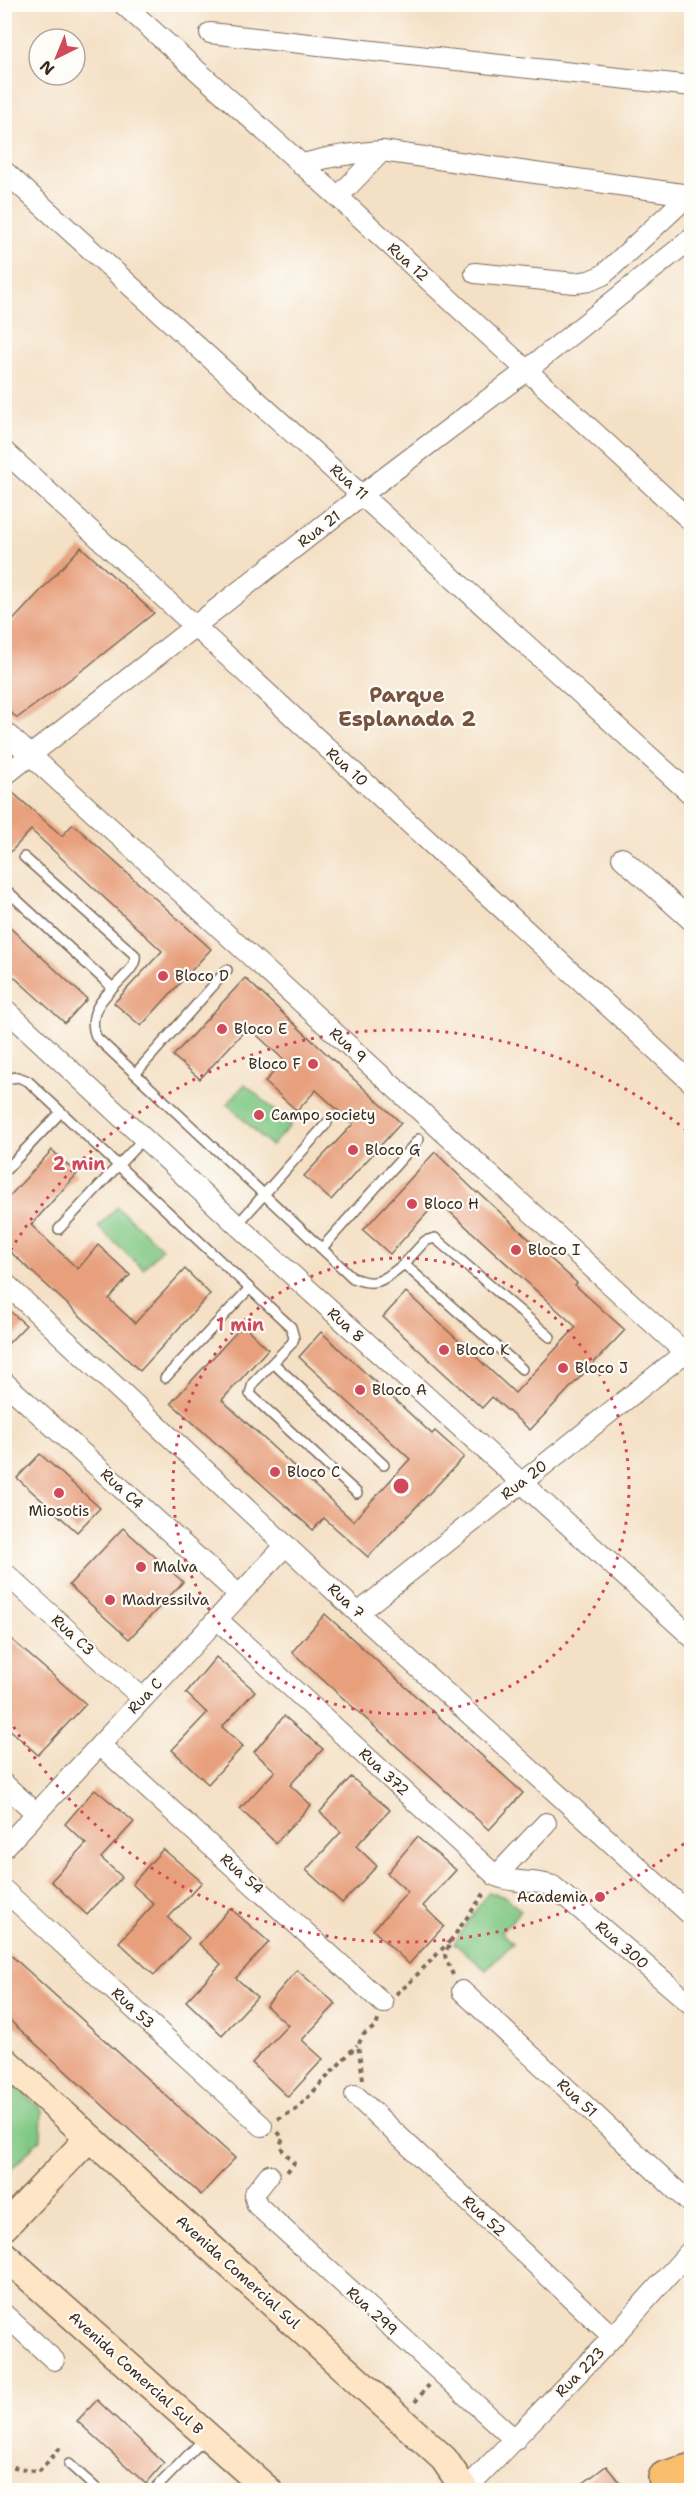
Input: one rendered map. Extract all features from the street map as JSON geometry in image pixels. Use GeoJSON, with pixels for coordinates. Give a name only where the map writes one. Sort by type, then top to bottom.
{"type":"FeatureCollection","features":[{"type":"Feature","properties":{"kind":"street","name":"Rua 12"},"geometry":{"type":"LineString","coordinates":[[123,4],[338,197],[692,522]]}},
{"type":"Feature","properties":{"kind":"street"},"geometry":{"type":"LineString","coordinates":[[210,33],[692,86]]}},
{"type":"Feature","properties":{"kind":"street"},"geometry":{"type":"LineString","coordinates":[[338,197],[382,151]]}},
{"type":"Feature","properties":{"kind":"street"},"geometry":{"type":"LineString","coordinates":[[301,165],[332,156],[382,151],[690,195]]}},
{"type":"Feature","properties":{"kind":"street","name":"Rua 11"},"geometry":{"type":"LineString","coordinates":[[4,171],[363,494],[692,795]]}},
{"type":"Feature","properties":{"kind":"street"},"geometry":{"type":"LineString","coordinates":[[475,273],[575,283],[589,281],[603,275],[690,195]]}},
{"type":"Feature","properties":{"kind":"street","name":"Rua 21"},"geometry":{"type":"LineString","coordinates":[[4,776],[691,240]]}},
{"type":"Feature","properties":{"kind":"street","name":"Rua 10"},"geometry":{"type":"LineString","coordinates":[[4,451],[692,1083]]}},
{"type":"Feature","properties":{"kind":"street","name":"Rua 9"},"geometry":{"type":"LineString","coordinates":[[4,731],[689,1353]]}},
{"type":"Feature","properties":{"kind":"street"},"geometry":{"type":"LineString","coordinates":[[622,858],[692,921]]}},
{"type":"Feature","properties":{"kind":"street","name":"Rua 8"},"geometry":{"type":"LineString","coordinates":[[4,1008],[143,1139],[519,1484],[692,1637]]}},
{"type":"Feature","properties":{"kind":"street","name":"Rua 7"},"geometry":{"type":"LineString","coordinates":[[4,1282],[358,1613],[692,1916]]}},
{"type":"Feature","properties":{"kind":"street","name":"Rua 20"},"geometry":{"type":"LineString","coordinates":[[358,1613],[519,1484],[689,1353]]}},
{"type":"Feature","properties":{"kind":"street","name":"Rua C4"},"geometry":{"type":"LineString","coordinates":[[4,1382],[238,1595]]}},
{"type":"Feature","properties":{"kind":"street","name":"Rua C"},"geometry":{"type":"LineString","coordinates":[[4,1848],[286,1545]]}},
{"type":"Feature","properties":{"kind":"street","name":"Rua C3"},"geometry":{"type":"LineString","coordinates":[[4,1572],[142,1698]]}},
{"type":"Feature","properties":{"kind":"street","name":"Rua 372"},"geometry":{"type":"LineString","coordinates":[[217,1618],[496,1876]]}},
{"type":"Feature","properties":{"kind":"street","name":"Rua 54"},"geometry":{"type":"LineString","coordinates":[[100,1745],[383,2003]]}},
{"type":"Feature","properties":{"kind":"street"},"geometry":{"type":"LineString","coordinates":[[4,1784],[36,1813]]}},
{"type":"Feature","properties":{"kind":"street"},"geometry":{"type":"LineString","coordinates":[[496,1876],[546,1823]]}},
{"type":"Feature","properties":{"kind":"street","name":"Rua 300"},"geometry":{"type":"LineString","coordinates":[[496,1876],[513,1881],[539,1881],[553,1886],[692,2005]]}},
{"type":"Feature","properties":{"kind":"street","name":"Rua 53"},"geometry":{"type":"LineString","coordinates":[[4,1890],[265,2123]]}},
{"type":"Feature","properties":{"kind":"street","name":"Rua 51"},"geometry":{"type":"LineString","coordinates":[[462,1991],[692,2205]]}},
{"type":"Feature","properties":{"kind":"street","name":"Avenida Comercial Sul"},"geometry":{"type":"LineString","coordinates":[[4,2060],[444,2459],[465,2490]]}},
{"type":"Feature","properties":{"kind":"street","name":"Rua 52"},"geometry":{"type":"LineString","coordinates":[[355,2095],[613,2337]]}},
{"type":"Feature","properties":{"kind":"street"},"geometry":{"type":"LineString","coordinates":[[4,2227],[89,2138]]}},
{"type":"Feature","properties":{"kind":"street","name":"Rua 299"},"geometry":{"type":"LineString","coordinates":[[269,2175],[254,2194],[257,2205],[515,2440]]}},
{"type":"Feature","properties":{"kind":"street","name":"Rua 223"},"geometry":{"type":"LineString","coordinates":[[465,2490],[613,2337],[692,2249]]}},
{"type":"Feature","properties":{"kind":"street","name":"Avenida Comercial Sul B"},"geometry":{"type":"LineString","coordinates":[[4,2255],[268,2490]]}},
{"type":"Feature","properties":{"kind":"street"},"geometry":{"type":"LineString","coordinates":[[4,2314],[54,2360]]}},
{"type":"Feature","properties":{"kind":"street"},"geometry":{"type":"LineString","coordinates":[[669,2479],[692,2458]]}},
{"type":"Feature","properties":{"kind":"lane"},"geometry":{"type":"LineString","coordinates":[[24,856],[135,955],[134,963],[101,1000],[94,1014],[92,1027],[96,1037],[353,1278],[366,1283],[379,1282],[404,1264],[425,1241],[435,1238],[550,1337]]}},
{"type":"Feature","properties":{"kind":"lane"},"geometry":{"type":"LineString","coordinates":[[4,888],[113,988]]}},
{"type":"Feature","properties":{"kind":"lane"},"geometry":{"type":"LineString","coordinates":[[135,1074],[227,970]]}},
{"type":"Feature","properties":{"kind":"lane"},"geometry":{"type":"LineString","coordinates":[[4,1080],[18,1077],[28,1081],[294,1332],[292,1343],[253,1383],[250,1394],[357,1493]]}},
{"type":"Feature","properties":{"kind":"lane"},"geometry":{"type":"LineString","coordinates":[[4,1172],[61,1112]]}},
{"type":"Feature","properties":{"kind":"lane"},"geometry":{"type":"LineString","coordinates":[[237,1225],[327,1123]]}},
{"type":"Feature","properties":{"kind":"lane"},"geometry":{"type":"LineString","coordinates":[[59,1229],[143,1139]]}},
{"type":"Feature","properties":{"kind":"lane"},"geometry":{"type":"LineString","coordinates":[[322,1248],[418,1139]]}},
{"type":"Feature","properties":{"kind":"lane"},"geometry":{"type":"LineString","coordinates":[[404,1264],[522,1369]]}},
{"type":"Feature","properties":{"kind":"lane"},"geometry":{"type":"LineString","coordinates":[[165,1378],[249,1289]]}},
{"type":"Feature","properties":{"kind":"lane"},"geometry":{"type":"LineString","coordinates":[[273,1363],[384,1465]]}},
{"type":"Feature","properties":{"kind":"lane"},"geometry":{"type":"LineString","coordinates":[[154,2490],[206,2436]]}},
{"type":"Feature","properties":{"kind":"lane"},"geometry":{"type":"LineString","coordinates":[[69,2464],[98,2490]]}},
{"type":"Feature","properties":{"kind":"path"},"geometry":{"type":"LineString","coordinates":[[265,2123],[281,2118],[297,2109],[358,2045],[364,2034],[376,2026],[383,2003],[407,1985],[451,1940],[496,1876]]}},
{"type":"Feature","properties":{"kind":"path"},"geometry":{"type":"LineString","coordinates":[[451,1940],[445,1956],[462,1991]]}},
{"type":"Feature","properties":{"kind":"path"},"geometry":{"type":"LineString","coordinates":[[355,2095],[362,2085],[363,2073],[358,2045]]}},
{"type":"Feature","properties":{"kind":"path"},"geometry":{"type":"LineString","coordinates":[[265,2123],[283,2139],[280,2144],[283,2151],[294,2163],[287,2171],[269,2175]]}},
{"type":"Feature","properties":{"kind":"path"},"geometry":{"type":"LineString","coordinates":[[399,2418],[440,2373]]}},
{"type":"Feature","properties":{"kind":"path"},"geometry":{"type":"LineString","coordinates":[[4,2465],[39,2472],[59,2449],[69,2464]]}},
{"type":"Feature","properties":{"kind":"green space","name":"Campo society"},"geometry":{"type":"Polygon","coordinates":[[[245,1084],[291,1125],[271,1146],[227,1104],[245,1084]]]}},
{"type":"Feature","properties":{"kind":"green space"},"geometry":{"type":"Polygon","coordinates":[[[117,1207],[162,1248],[143,1269],[98,1227],[117,1207]]]}},
{"type":"Feature","properties":{"kind":"green space"},"geometry":{"type":"Polygon","coordinates":[[[488,1892],[506,1897],[521,1911],[501,1932],[513,1943],[486,1970],[454,1943],[488,1892]]]}},
{"type":"Feature","properties":{"kind":"green space"},"geometry":{"type":"Polygon","coordinates":[[[4,2075],[42,2110],[41,2138],[5,2176],[4,2075]]]}},
{"type":"Feature","properties":{"kind":"building"},"geometry":{"type":"Polygon","coordinates":[[[81,547],[154,613],[88,666],[17,718],[4,706],[4,630],[81,547]]]}},
{"type":"Feature","properties":{"kind":"building"},"geometry":{"type":"Polygon","coordinates":[[[12,792],[62,836],[73,824],[211,949],[141,1026],[114,1003],[162,951],[31,830],[4,859],[4,800],[12,792]]]}},
{"type":"Feature","properties":{"kind":"building"},"geometry":{"type":"Polygon","coordinates":[[[4,922],[87,999],[65,1023],[4,968],[4,922]]]}},
{"type":"Feature","properties":{"kind":"building"},"geometry":{"type":"Polygon","coordinates":[[[245,978],[401,1123],[331,1200],[304,1176],[353,1124],[316,1090],[297,1111],[265,1082],[284,1060],[248,1027],[200,1079],[173,1056],[245,978]]]}},
{"type":"Feature","properties":{"kind":"building"},"geometry":{"type":"Polygon","coordinates":[[[52,1150],[77,1174],[31,1225],[78,1269],[98,1245],[130,1275],[109,1299],[135,1323],[185,1269],[210,1294],[140,1371],[4,1246],[4,1202],[52,1150]]]}},
{"type":"Feature","properties":{"kind":"building"},"geometry":{"type":"Polygon","coordinates":[[[435,1152],[625,1330],[530,1430],[492,1397],[482,1408],[383,1317],[406,1292],[515,1393],[576,1327],[438,1201],[390,1254],[363,1230],[435,1152]]]}},
{"type":"Feature","properties":{"kind":"building"},"geometry":{"type":"Polygon","coordinates":[[[4,1306],[26,1325],[4,1348],[4,1306]]]}},
{"type":"Feature","properties":{"kind":"building"},"geometry":{"type":"Polygon","coordinates":[[[243,1325],[268,1349],[222,1400],[353,1521],[410,1459],[299,1357],[321,1332],[432,1434],[435,1431],[464,1457],[368,1557],[324,1518],[313,1530],[171,1403],[243,1325]]]}},
{"type":"Feature","properties":{"kind":"building","name":"Miosotis"},"geometry":{"type":"Polygon","coordinates":[[[40,1454],[100,1508],[77,1532],[17,1478],[40,1454]]]}},
{"type":"Feature","properties":{"kind":"building"},"geometry":{"type":"Polygon","coordinates":[[[123,1528],[183,1582],[129,1639],[69,1585],[123,1528]]]}},
{"type":"Feature","properties":{"kind":"building"},"geometry":{"type":"Polygon","coordinates":[[[325,1614],[523,1793],[489,1830],[292,1652],[325,1614]]]}},
{"type":"Feature","properties":{"kind":"building"},"geometry":{"type":"Polygon","coordinates":[[[4,1633],[86,1704],[38,1755],[4,1724],[4,1633]]]}},
{"type":"Feature","properties":{"kind":"building"},"geometry":{"type":"Polygon","coordinates":[[[216,1657],[255,1691],[222,1727],[243,1746],[208,1784],[172,1750],[207,1713],[186,1693],[216,1657]]]}},
{"type":"Feature","properties":{"kind":"building"},"geometry":{"type":"Polygon","coordinates":[[[284,1716],[323,1749],[290,1785],[311,1805],[276,1843],[240,1809],[275,1771],[254,1752],[284,1716]]]}},
{"type":"Feature","properties":{"kind":"building"},"geometry":{"type":"Polygon","coordinates":[[[351,1777],[390,1810],[356,1846],[377,1866],[342,1903],[306,1870],[341,1832],[320,1812],[351,1777]]]}},
{"type":"Feature","properties":{"kind":"building"},"geometry":{"type":"Polygon","coordinates":[[[95,1789],[134,1822],[101,1858],[122,1877],[87,1915],[51,1881],[86,1844],[65,1824],[95,1789]]]}},
{"type":"Feature","properties":{"kind":"building"},"geometry":{"type":"Polygon","coordinates":[[[417,1837],[456,1870],[423,1906],[444,1926],[409,1964],[373,1930],[408,1892],[387,1873],[417,1837]]]}},
{"type":"Feature","properties":{"kind":"building"},"geometry":{"type":"Polygon","coordinates":[[[163,1849],[202,1882],[168,1918],[189,1938],[154,1975],[119,1942],[154,1904],[132,1884],[163,1849]]]}},
{"type":"Feature","properties":{"kind":"building"},"geometry":{"type":"Polygon","coordinates":[[[230,1908],[269,1942],[236,1978],[257,1997],[222,2035],[186,2001],[221,1964],[199,1944],[230,1908]]]}},
{"type":"Feature","properties":{"kind":"building"},"geometry":{"type":"Polygon","coordinates":[[[4,1949],[235,2158],[201,2195],[4,2015],[4,1949]]]}},
{"type":"Feature","properties":{"kind":"building"},"geometry":{"type":"Polygon","coordinates":[[[297,1970],[336,2004],[302,2040],[323,2059],[288,2097],[252,2063],[288,2025],[266,2006],[297,1970]]]}},
{"type":"Feature","properties":{"kind":"building"},"geometry":{"type":"Polygon","coordinates":[[[97,2400],[164,2463],[146,2484],[77,2421],[97,2400]]]}},
{"type":"Feature","properties":{"kind":"building"},"geometry":{"type":"Polygon","coordinates":[[[606,2466],[626,2490],[574,2490],[606,2466]]]}},
{"type":"Feature","properties":{"kind":"place","name":"Bloco D"},"geometry":{"type":"Point","coordinates":[163,976]}},
{"type":"Feature","properties":{"kind":"place","name":"Bloco E"},"geometry":{"type":"Point","coordinates":[222,1029]}},
{"type":"Feature","properties":{"kind":"place","name":"Bloco F"},"geometry":{"type":"Point","coordinates":[313,1064]}},
{"type":"Feature","properties":{"kind":"place","name":"Campo society"},"geometry":{"type":"Point","coordinates":[259,1115]}},
{"type":"Feature","properties":{"kind":"place","name":"Bloco G"},"geometry":{"type":"Point","coordinates":[353,1150]}},
{"type":"Feature","properties":{"kind":"place","name":"Bloco H"},"geometry":{"type":"Point","coordinates":[412,1204]}},
{"type":"Feature","properties":{"kind":"place","name":"Bloco I"},"geometry":{"type":"Point","coordinates":[516,1250]}},
{"type":"Feature","properties":{"kind":"place","name":"Bloco K"},"geometry":{"type":"Point","coordinates":[444,1350]}},
{"type":"Feature","properties":{"kind":"place","name":"Bloco J"},"geometry":{"type":"Point","coordinates":[563,1368]}},
{"type":"Feature","properties":{"kind":"place","name":"Bloco A"},"geometry":{"type":"Point","coordinates":[360,1390]}},
{"type":"Feature","properties":{"kind":"place","name":"Bloco C"},"geometry":{"type":"Point","coordinates":[275,1472]}},
{"type":"Feature","properties":{"kind":"place","name":"Miosotis"},"geometry":{"type":"Point","coordinates":[59,1493]}},
{"type":"Feature","properties":{"kind":"place","name":"Malva"},"geometry":{"type":"Point","coordinates":[141,1567]}},
{"type":"Feature","properties":{"kind":"place","name":"Madressilva"},"geometry":{"type":"Point","coordinates":[110,1600]}},
{"type":"Feature","properties":{"kind":"place","name":"Academia"},"geometry":{"type":"Point","coordinates":[600,1897]}},
{"type":"Feature","properties":{"kind":"district","name":"Parque Esplanada 2"},"geometry":{"type":"Point","coordinates":[407,707]}}]}
